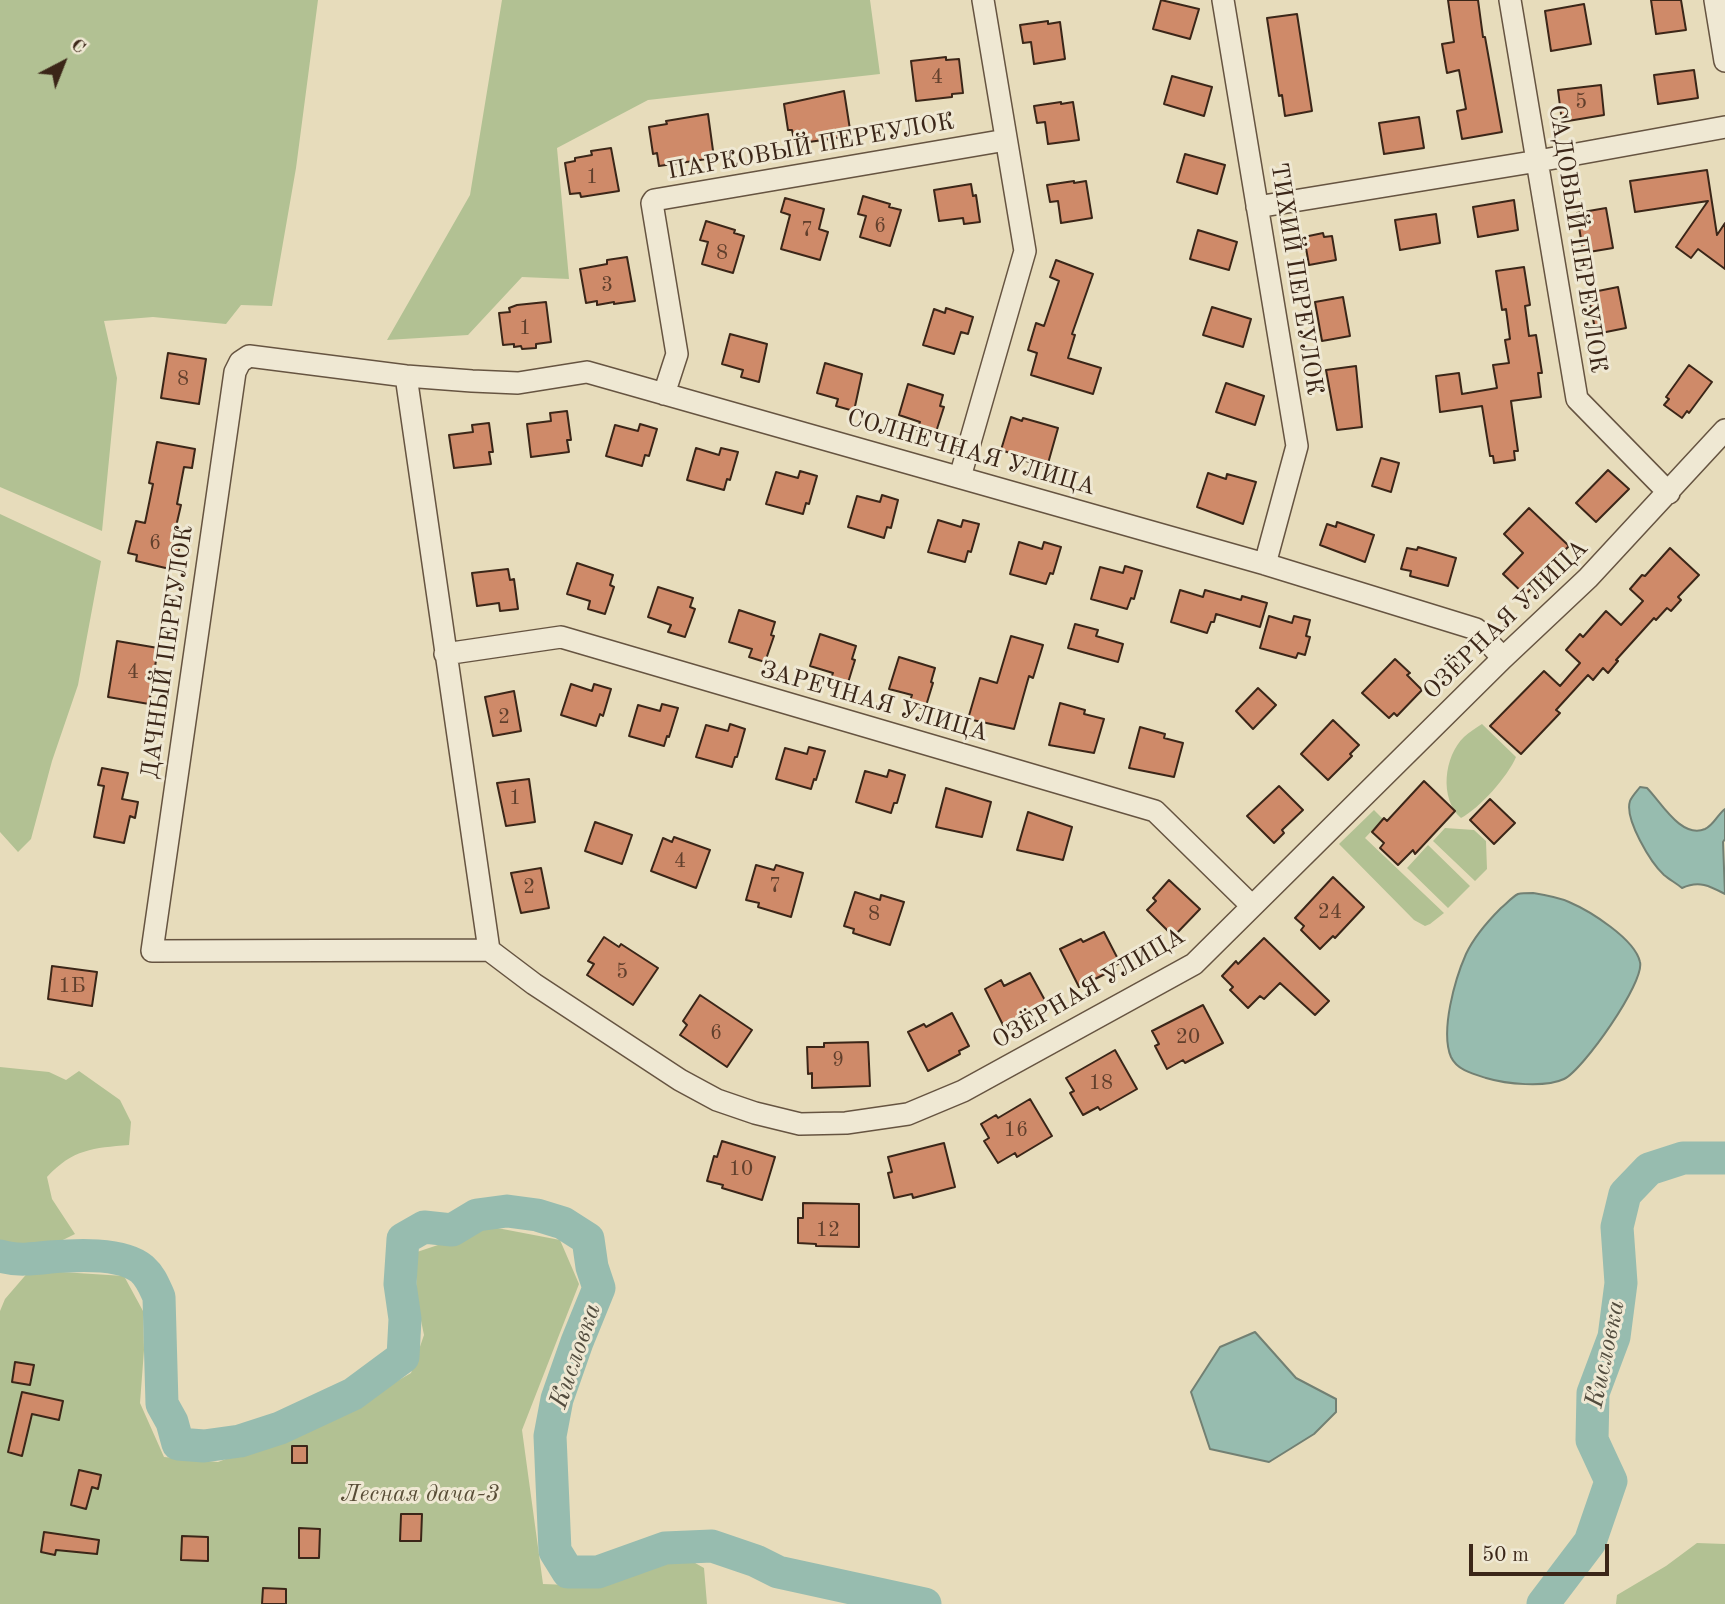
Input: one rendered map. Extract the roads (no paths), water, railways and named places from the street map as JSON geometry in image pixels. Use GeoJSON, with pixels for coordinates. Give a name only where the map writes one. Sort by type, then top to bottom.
{"type":"FeatureCollection","features":[{"type":"Feature","properties":{"kind":"street"},"geometry":{"type":"LineString","coordinates":[[960,477],[1025,251],[984,0]]}},
{"type":"Feature","properties":{"kind":"street","name":"ТИХИЙ ПЕРЕУЛОК"},"geometry":{"type":"LineString","coordinates":[[1223,0],[1297,446],[1265,564]]}},
{"type":"Feature","properties":{"kind":"street","name":"САДОВЫЙ ПЕРЕУЛОК"},"geometry":{"type":"LineString","coordinates":[[1510,0],[1577,399],[1669,493]]}},
{"type":"Feature","properties":{"kind":"street"},"geometry":{"type":"LineString","coordinates":[[1715,0],[1725,61]]}},
{"type":"Feature","properties":{"kind":"street"},"geometry":{"type":"LineString","coordinates":[[1257,207],[1725,127]]}},
{"type":"Feature","properties":{"kind":"street","name":"ПАРКОВЫЙ ПЕРЕУЛОК"},"geometry":{"type":"LineString","coordinates":[[664,394],[677,354],[652,203],[654,200],[1006,140]]}},
{"type":"Feature","properties":{"kind":"street","name":"СОЛНЕЧНАЯ УЛИЦА"},"geometry":{"type":"LineString","coordinates":[[240,362],[249,356],[406,376],[518,383],[587,372],[1265,564],[1476,629],[1503,658]]}},
{"type":"Feature","properties":{"kind":"street","name":"ДАЧНЫЙ ПЕРЕУЛОК"},"geometry":{"type":"LineString","coordinates":[[240,362],[234,372],[152,951],[489,950]]}},
{"type":"Feature","properties":{"kind":"street"},"geometry":{"type":"LineString","coordinates":[[406,376],[489,950]]}},
{"type":"Feature","properties":{"kind":"street","name":"ОЗЁРНАЯ УЛИЦА"},"geometry":{"type":"LineString","coordinates":[[489,950],[557,999],[680,1080],[717,1100],[755,1113],[800,1124],[846,1123],[908,1114],[963,1091],[1194,964],[1503,658],[1588,578],[1725,430]]}},
{"type":"Feature","properties":{"kind":"street","name":"ЗАРЕЧНАЯ УЛИЦА"},"geometry":{"type":"LineString","coordinates":[[446,654],[561,637],[1155,811],[1252,906]]}},
{"type":"Feature","properties":{"kind":"water"},"geometry":{"type":"Polygon","coordinates":[[[1640,787],[1647,788],[1672,818],[1688,829],[1705,829],[1725,809],[1725,894],[1699,884],[1682,888],[1659,869],[1646,851],[1631,818],[1630,801],[1640,787]]]}},
{"type":"Feature","properties":{"kind":"water"},"geometry":{"type":"Polygon","coordinates":[[[1533,893],[1565,900],[1599,919],[1630,944],[1640,962],[1639,972],[1623,1005],[1585,1060],[1564,1079],[1525,1084],[1494,1080],[1461,1068],[1451,1057],[1447,1033],[1454,991],[1473,941],[1491,918],[1514,897],[1533,893]]]}},
{"type":"Feature","properties":{"kind":"water"},"geometry":{"type":"Polygon","coordinates":[[[1255,1332],[1296,1378],[1336,1399],[1336,1412],[1314,1434],[1269,1462],[1210,1449],[1191,1392],[1220,1347],[1255,1332]]]}},
{"type":"Feature","properties":{"kind":"waterway","name":"Кисловка"},"geometry":{"type":"LineString","coordinates":[[1543,1604],[1590,1542],[1611,1481],[1592,1440],[1593,1393],[1614,1337],[1621,1283],[1617,1227],[1625,1194],[1649,1169],[1683,1158],[1725,1158]]}},
{"type":"Feature","properties":{"kind":"waterway","name":"Кисловка"},"geometry":{"type":"LineString","coordinates":[[0,1256],[12,1259],[110,1257],[142,1269],[150,1278],[159,1297],[162,1404],[172,1422],[178,1444],[204,1446],[240,1441],[280,1428],[353,1394],[403,1357],[405,1319],[400,1284],[403,1239],[424,1227],[452,1230],[477,1215],[507,1211],[537,1215],[563,1223],[588,1239],[592,1267],[599,1288],[557,1399],[550,1436],[555,1551],[568,1572],[598,1572],[665,1548],[712,1546],[756,1561],[778,1572],[925,1604]]}},
{"type":"Feature","properties":{"kind":"park label","name":"Лесная дача-3"},"geometry":{"type":"Point","coordinates":[420,1495]}}]}
